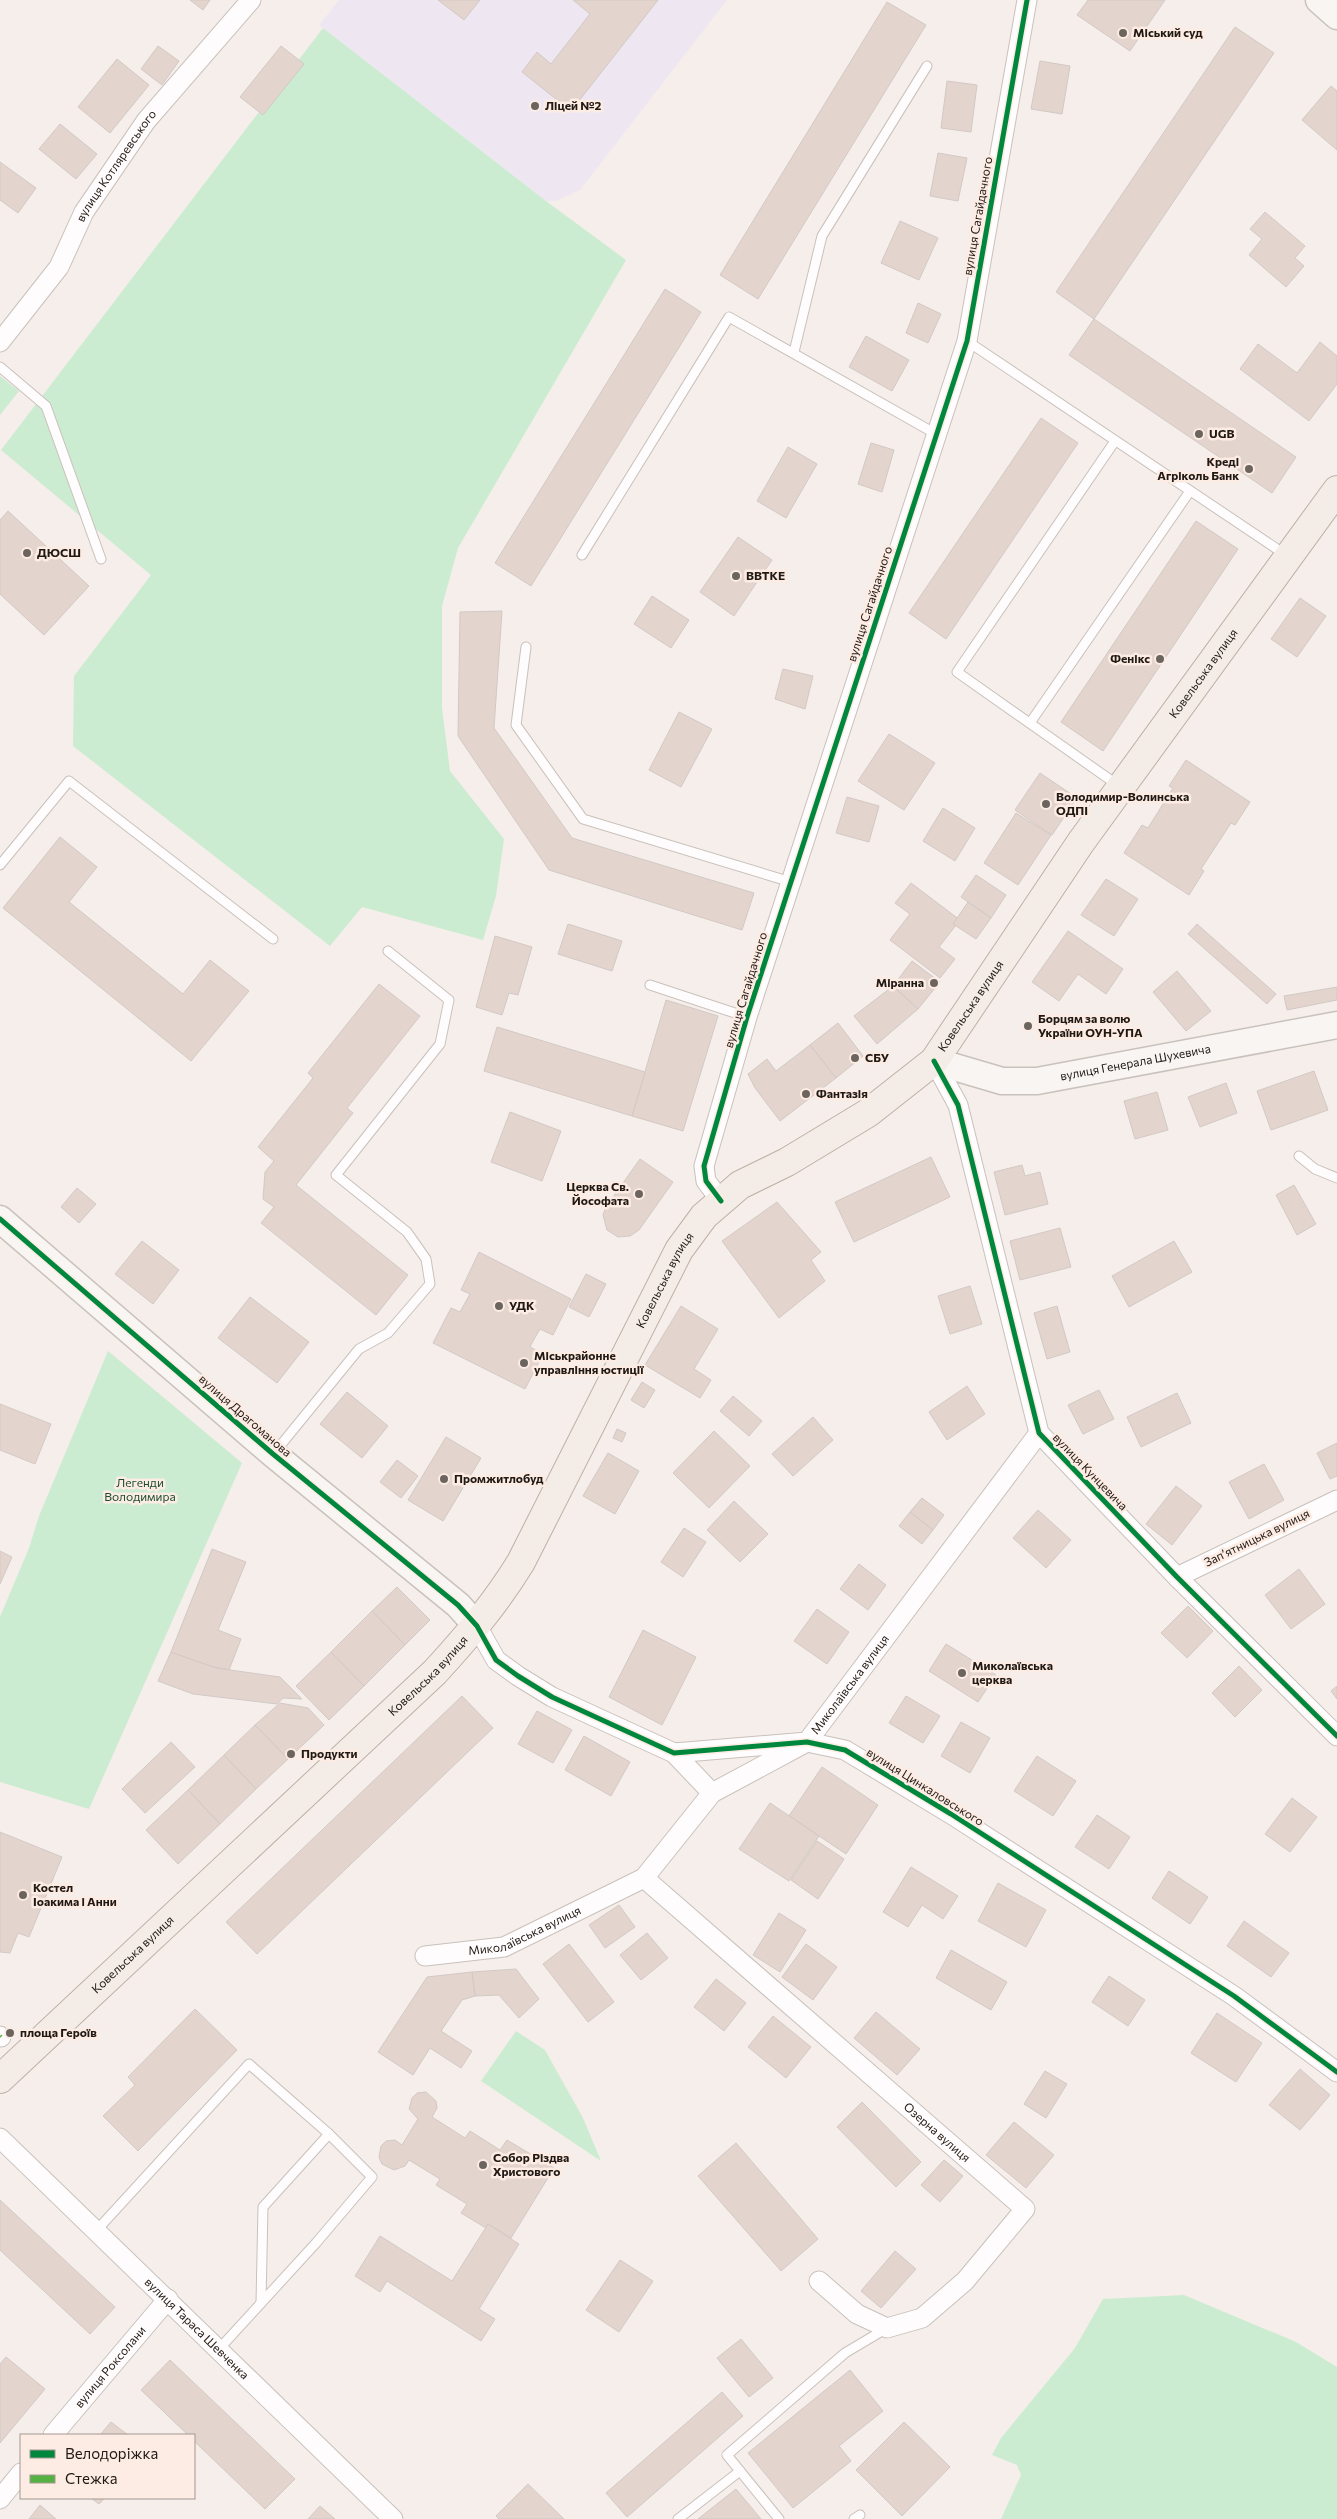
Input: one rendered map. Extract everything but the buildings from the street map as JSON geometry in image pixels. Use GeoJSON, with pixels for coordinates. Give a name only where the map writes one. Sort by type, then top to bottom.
{"type":"FeatureCollection","features":[{"type":"Feature","properties":{"kind":"main road","name":"Ковельська вулиця"},"geometry":{"type":"LineString","coordinates":[[0,2079],[435,1672],[478,1626],[500,1597],[521,1562],[679,1250],[704,1216],[740,1185],[787,1162],[868,1113],[934,1062],[1081,842],[1287,556],[1337,491]]}},
{"type":"Feature","properties":{"kind":"street","name":"вулиця Котляревського"},"geometry":{"type":"LineString","coordinates":[[0,342],[60,267],[84,212],[146,121],[251,0]]}},
{"type":"Feature","properties":{"kind":"street","name":"вулиця Сагайдачного"},"geometry":{"type":"LineString","coordinates":[[721,1202],[706,1181],[704,1166],[747,1016],[967,340],[1027,0]]}},
{"type":"Feature","properties":{"kind":"street"},"geometry":{"type":"LineString","coordinates":[[1319,0],[1337,16]]}},
{"type":"Feature","properties":{"kind":"street","name":"вулиця Генерала Шухевича"},"geometry":{"type":"LineString","coordinates":[[934,1062],[1002,1081],[1037,1081],[1337,1025]]}},
{"type":"Feature","properties":{"kind":"street","name":"вулиця Кунцевича"},"geometry":{"type":"LineString","coordinates":[[934,1062],[958,1105],[1039,1433],[1177,1577],[1337,1736]]}},
{"type":"Feature","properties":{"kind":"street","name":"вулиця Драгоманова"},"geometry":{"type":"LineString","coordinates":[[0,1219],[274,1454],[458,1605],[478,1626]]}},
{"type":"Feature","properties":{"kind":"street","name":"Миколаївська вулиця"},"geometry":{"type":"LineString","coordinates":[[425,1956],[504,1947],[644,1878],[712,1793],[807,1742],[1039,1433]]}},
{"type":"Feature","properties":{"kind":"street","name":"Запʼятницька вулиця"},"geometry":{"type":"LineString","coordinates":[[1177,1577],[1337,1500]]}},
{"type":"Feature","properties":{"kind":"street","name":"вулиця Цинкаловського"},"geometry":{"type":"LineString","coordinates":[[478,1626],[496,1660],[518,1676],[552,1697],[674,1753],[807,1742],[846,1750],[951,1814],[1234,1996],[1337,2072]]}},
{"type":"Feature","properties":{"kind":"street"},"geometry":{"type":"LineString","coordinates":[[674,1753],[712,1793]]}},
{"type":"Feature","properties":{"kind":"street","name":"Озерна вулиця"},"geometry":{"type":"LineString","coordinates":[[644,1878],[1026,2209],[965,2280],[922,2318],[887,2328]]}},
{"type":"Feature","properties":{"kind":"street","name":"вулиця Тараса Шевченка"},"geometry":{"type":"LineString","coordinates":[[0,2138],[219,2348],[393,2519]]}},
{"type":"Feature","properties":{"kind":"street"},"geometry":{"type":"LineString","coordinates":[[819,2281],[858,2314],[887,2328]]}},
{"type":"Feature","properties":{"kind":"street","name":"вулиця Роксолани"},"geometry":{"type":"LineString","coordinates":[[54,2434],[168,2299]]}},
{"type":"Feature","properties":{"kind":"street"},"geometry":{"type":"LineString","coordinates":[[0,2499],[20,2474]]}},
{"type":"Feature","properties":{"kind":"lane"},"geometry":{"type":"LineString","coordinates":[[794,352],[822,236],[927,66]]}},
{"type":"Feature","properties":{"kind":"lane"},"geometry":{"type":"LineString","coordinates":[[582,555],[729,317],[794,352],[936,434]]}},
{"type":"Feature","properties":{"kind":"lane"},"geometry":{"type":"LineString","coordinates":[[967,340],[1287,556]]}},
{"type":"Feature","properties":{"kind":"lane"},"geometry":{"type":"LineString","coordinates":[[0,367],[46,406],[101,559]]}},
{"type":"Feature","properties":{"kind":"lane"},"geometry":{"type":"LineString","coordinates":[[1115,441],[956,672],[1121,787]]}},
{"type":"Feature","properties":{"kind":"lane"},"geometry":{"type":"LineString","coordinates":[[1030,723],[1190,491]]}},
{"type":"Feature","properties":{"kind":"lane"},"geometry":{"type":"LineString","coordinates":[[526,647],[516,726],[583,819],[791,882]]}},
{"type":"Feature","properties":{"kind":"lane"},"geometry":{"type":"LineString","coordinates":[[0,865],[69,781],[272,939]]}},
{"type":"Feature","properties":{"kind":"lane"},"geometry":{"type":"LineString","coordinates":[[274,1454],[359,1349],[388,1332],[430,1284],[426,1259],[407,1232],[336,1176],[440,1044],[449,1000],[388,952]]}},
{"type":"Feature","properties":{"kind":"lane"},"geometry":{"type":"LineString","coordinates":[[650,985],[747,1016]]}},
{"type":"Feature","properties":{"kind":"lane"},"geometry":{"type":"LineString","coordinates":[[1300,1156],[1315,1169],[1337,1178]]}},
{"type":"Feature","properties":{"kind":"lane"},"geometry":{"type":"LineString","coordinates":[[96,2232],[250,2064],[329,2134],[372,2177],[316,2243],[219,2348]]}},
{"type":"Feature","properties":{"kind":"lane"},"geometry":{"type":"LineString","coordinates":[[261,2303],[263,2207],[329,2134]]}},
{"type":"Feature","properties":{"kind":"lane"},"geometry":{"type":"LineString","coordinates":[[779,2519],[727,2455],[845,2353],[887,2328]]}},
{"type":"Feature","properties":{"kind":"lane"},"geometry":{"type":"LineString","coordinates":[[678,2519],[740,2471]]}},
{"type":"Feature","properties":{"kind":"shaded area","name":"Ліцей №2"},"geometry":{"type":"Polygon","coordinates":[[[339,0],[727,0],[580,190],[556,201],[546,201],[319,25],[339,0]]]}},
{"type":"Feature","properties":{"kind":"green space"},"geometry":{"type":"Polygon","coordinates":[[[323,28],[546,201],[626,260],[458,548],[442,606],[442,708],[450,771],[504,839],[496,896],[483,940],[362,907],[330,946],[73,746],[74,676],[151,575],[1,450],[323,28]]]}},
{"type":"Feature","properties":{"kind":"green space"},"geometry":{"type":"Polygon","coordinates":[[[0,376],[19,391],[0,415],[0,376]]]}},
{"type":"Feature","properties":{"kind":"green space","name":"Легенди Володимира"},"geometry":{"type":"Polygon","coordinates":[[[108,1351],[242,1463],[89,1809],[0,1782],[0,1617],[29,1548],[39,1516],[108,1351]]]}},
{"type":"Feature","properties":{"kind":"green space"},"geometry":{"type":"Polygon","coordinates":[[[516,2031],[545,2050],[583,2118],[601,2161],[481,2081],[516,2031]]]}},
{"type":"Feature","properties":{"kind":"green space"},"geometry":{"type":"Polygon","coordinates":[[[1184,2295],[1296,2342],[1337,2367],[1337,2519],[1001,2519],[1021,2475],[1017,2465],[992,2455],[1001,2438],[1075,2348],[1103,2299],[1184,2295]]]}},
{"type":"Feature","properties":{"kind":"cycle path"},"geometry":{"type":"LineString","coordinates":[[721,1201],[706,1181],[704,1166],[747,1017],[967,341],[1027,0]]}},
{"type":"Feature","properties":{"kind":"cycle path"},"geometry":{"type":"LineString","coordinates":[[934,1061],[958,1105],[1039,1433],[1177,1577],[1337,1736]]}},
{"type":"Feature","properties":{"kind":"cycle path"},"geometry":{"type":"LineString","coordinates":[[0,1219],[273,1454],[458,1605],[477,1626],[496,1660],[518,1676],[552,1697],[674,1753],[807,1742],[845,1750],[951,1814],[1234,1996],[1337,2072]]}},
{"type":"Feature","properties":{"kind":"place","name":"Міський суд"},"geometry":{"type":"Point","coordinates":[1123,33]}},
{"type":"Feature","properties":{"kind":"place","name":"Ліцей №2"},"geometry":{"type":"Point","coordinates":[535,106]}},
{"type":"Feature","properties":{"kind":"place","name":"UGB"},"geometry":{"type":"Point","coordinates":[1199,434]}},
{"type":"Feature","properties":{"kind":"place","name":"Креді Агріколь Банк"},"geometry":{"type":"Point","coordinates":[1249,469]}},
{"type":"Feature","properties":{"kind":"place","name":"ДЮСШ"},"geometry":{"type":"Point","coordinates":[27,553]}},
{"type":"Feature","properties":{"kind":"place","name":"ВВТКЕ"},"geometry":{"type":"Point","coordinates":[736,576]}},
{"type":"Feature","properties":{"kind":"place","name":"Фенікс"},"geometry":{"type":"Point","coordinates":[1160,659]}},
{"type":"Feature","properties":{"kind":"place","name":"Володимир-Волинська ОДПІ"},"geometry":{"type":"Point","coordinates":[1046,804]}},
{"type":"Feature","properties":{"kind":"place","name":"Міранна"},"geometry":{"type":"Point","coordinates":[934,983]}},
{"type":"Feature","properties":{"kind":"place","name":"Борцям за волю України ОУН-УПА"},"geometry":{"type":"Point","coordinates":[1028,1026]}},
{"type":"Feature","properties":{"kind":"place","name":"СБУ"},"geometry":{"type":"Point","coordinates":[855,1058]}},
{"type":"Feature","properties":{"kind":"place","name":"Фантазія"},"geometry":{"type":"Point","coordinates":[806,1094]}},
{"type":"Feature","properties":{"kind":"place","name":"Церква Св. Йософата"},"geometry":{"type":"Point","coordinates":[639,1194]}},
{"type":"Feature","properties":{"kind":"place","name":"УДК"},"geometry":{"type":"Point","coordinates":[499,1306]}},
{"type":"Feature","properties":{"kind":"place","name":"Міськрайонне управління юстиції"},"geometry":{"type":"Point","coordinates":[524,1363]}},
{"type":"Feature","properties":{"kind":"place","name":"Промжитлобуд"},"geometry":{"type":"Point","coordinates":[444,1479]}},
{"type":"Feature","properties":{"kind":"place","name":"Миколаївська церква"},"geometry":{"type":"Point","coordinates":[962,1673]}},
{"type":"Feature","properties":{"kind":"place","name":"Продукти"},"geometry":{"type":"Point","coordinates":[291,1754]}},
{"type":"Feature","properties":{"kind":"place","name":"Костел Іоакима і Анни"},"geometry":{"type":"Point","coordinates":[23,1895]}},
{"type":"Feature","properties":{"kind":"place","name":"площа Героїв"},"geometry":{"type":"Point","coordinates":[10,2033]}},
{"type":"Feature","properties":{"kind":"place","name":"Собор Різдва Христового"},"geometry":{"type":"Point","coordinates":[483,2165]}}]}
